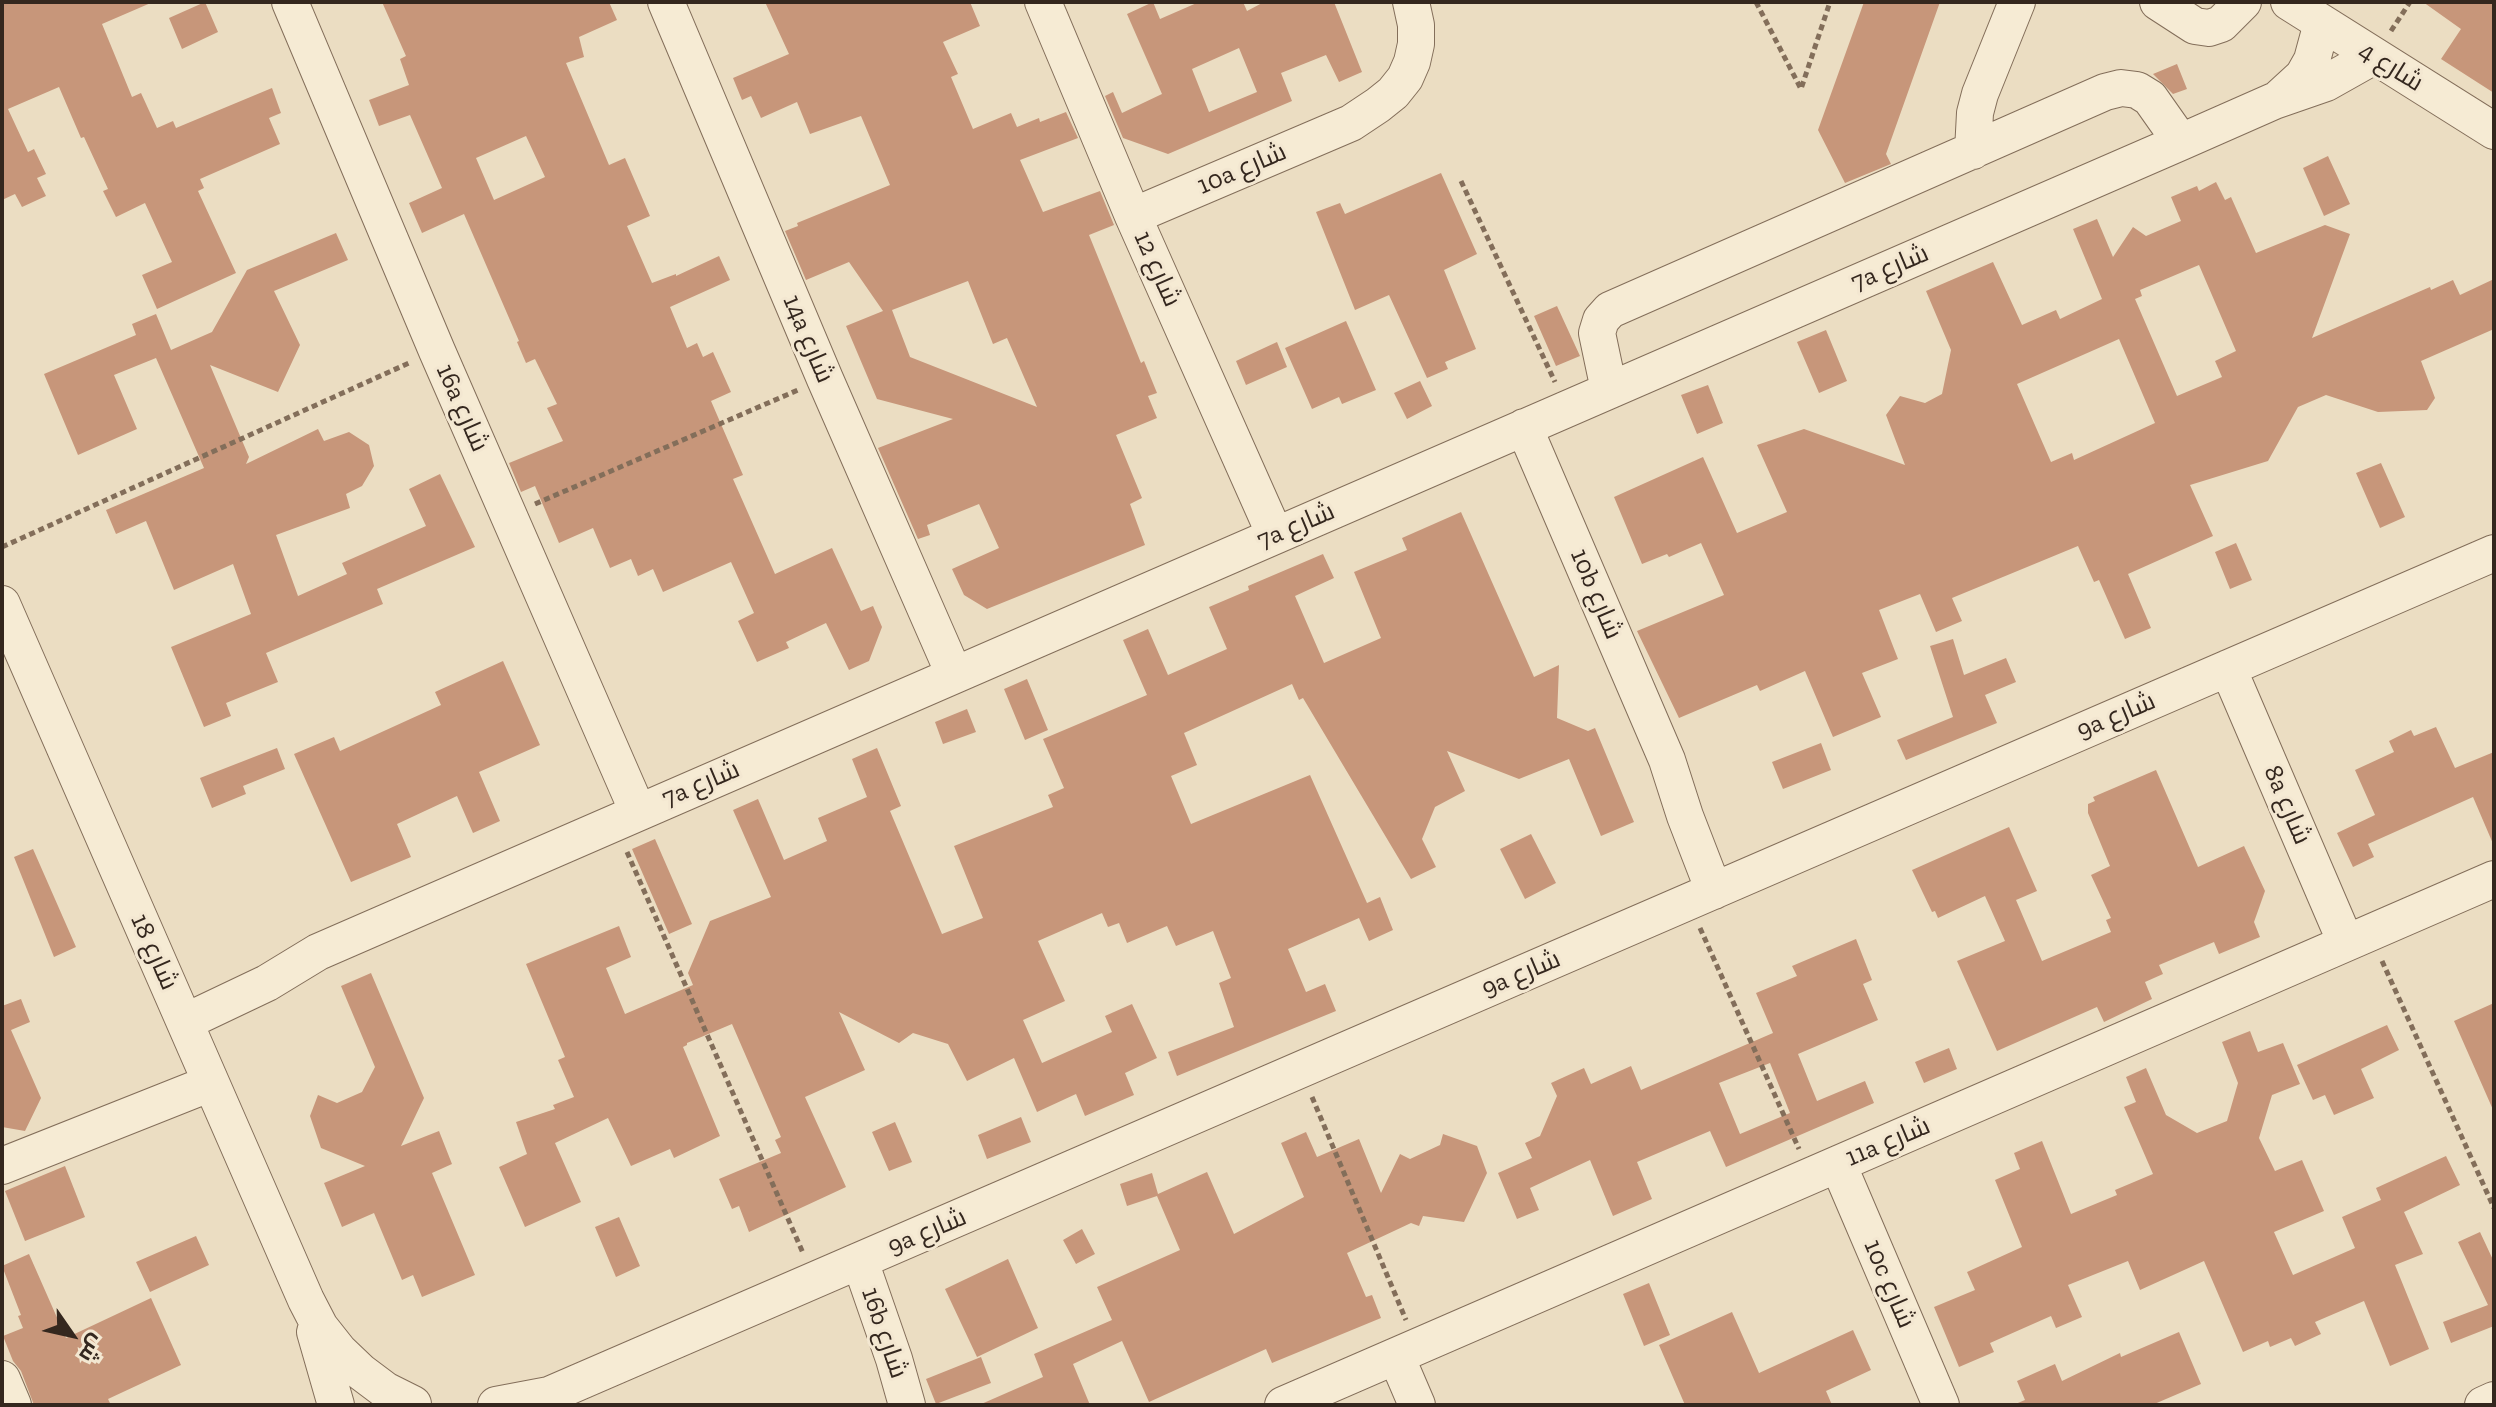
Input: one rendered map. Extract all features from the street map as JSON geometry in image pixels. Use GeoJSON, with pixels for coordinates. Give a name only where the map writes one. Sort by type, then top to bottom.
{"type":"FeatureCollection","features":[{"type":"Feature","properties":{"kind":"street","name":"16a شارع"},"geometry":{"type":"LineString","coordinates":[[290,2],[509,516],[626,817]]}},
{"type":"Feature","properties":{"kind":"street","name":"14a شارع"},"geometry":{"type":"LineString","coordinates":[[666,2],[954,674]]}},
{"type":"Feature","properties":{"kind":"street","name":"شارع 12"},"geometry":{"type":"LineString","coordinates":[[1043,2],[1133,216],[1275,535]]}},
{"type":"Feature","properties":{"kind":"street","name":"10a شارع"},"geometry":{"type":"LineString","coordinates":[[1351,123],[1393,93],[1405,78],[1416,44],[1411,2]]}},
{"type":"Feature","properties":{"kind":"street","name":"10a شارع"},"geometry":{"type":"LineString","coordinates":[[1133,216],[1351,123],[1384,116],[1402,108],[1418,96],[1430,79],[1436,61],[1438,41],[1434,21],[1424,2]]}},
{"type":"Feature","properties":{"kind":"street"},"geometry":{"type":"LineString","coordinates":[[1973,151],[1975,113],[1980,94],[2017,2]]}},
{"type":"Feature","properties":{"kind":"street"},"geometry":{"type":"LineString","coordinates":[[2158,2],[2195,26],[2209,28],[2221,24],[2243,2]]}},
{"type":"Feature","properties":{"kind":"street","name":"شارع 4"},"geometry":{"type":"LineString","coordinates":[[2289,2],[2494,131]]}},
{"type":"Feature","properties":{"kind":"street","name":"7a شارع"},"geometry":{"type":"LineString","coordinates":[[2274,101],[2303,76],[2312,60],[2322,23]]}},
{"type":"Feature","properties":{"kind":"street","name":"7a شارع"},"geometry":{"type":"LineString","coordinates":[[180,1011],[261,967],[318,952],[2274,101],[2326,83],[2374,56]]}},
{"type":"Feature","properties":{"kind":"street"},"geometry":{"type":"LineString","coordinates":[[1609,390],[1597,333],[1601,320],[1610,310],[2105,92],[2121,88],[2137,90],[2150,98],[2181,142]]}},
{"type":"Feature","properties":{"kind":"street","name":"10b شارع"},"geometry":{"type":"LineString","coordinates":[[1524,427],[1667,760],[1713,891]]}},
{"type":"Feature","properties":{"kind":"street","name":"9a شارع"},"geometry":{"type":"LineString","coordinates":[[496,1405],[540,1400],[2494,553]]}},
{"type":"Feature","properties":{"kind":"street","name":"شارع 18"},"geometry":{"type":"LineString","coordinates":[[8,636],[180,1011],[320,1327],[361,1372],[385,1390],[414,1405]]}},
{"type":"Feature","properties":{"kind":"street","name":"8a شارع"},"geometry":{"type":"LineString","coordinates":[[2228,668],[2358,938]]}},
{"type":"Feature","properties":{"kind":"street","name":"11a شارع"},"geometry":{"type":"LineString","coordinates":[[1283,1405],[2494,879]]}},
{"type":"Feature","properties":{"kind":"street"},"geometry":{"type":"LineString","coordinates":[[2,1166],[211,1083]]}},
{"type":"Feature","properties":{"kind":"street","name":"10c شارع"},"geometry":{"type":"LineString","coordinates":[[1824,1170],[1941,1405]]}},
{"type":"Feature","properties":{"kind":"street","name":"16b شارع"},"geometry":{"type":"LineString","coordinates":[[836,1271],[878,1364],[904,1405]]}},
{"type":"Feature","properties":{"kind":"street","name":"شارع 18"},"geometry":{"type":"LineString","coordinates":[[306,1300],[336,1405]]}},
{"type":"Feature","properties":{"kind":"street"},"geometry":{"type":"LineString","coordinates":[[1406,1351],[1417,1405]]}},
{"type":"Feature","properties":{"kind":"street"},"geometry":{"type":"LineString","coordinates":[[2,1379],[13,1405]]}},
{"type":"Feature","properties":{"kind":"street"},"geometry":{"type":"LineString","coordinates":[[2483,1405],[2494,1400]]}},
{"type":"Feature","properties":{"kind":"street"},"geometry":{"type":"LineString","coordinates":[[380,1405],[396,1402],[414,1405]]}},
{"type":"Feature","properties":{"kind":"path"},"geometry":{"type":"LineString","coordinates":[[1756,2],[1801,89],[1830,2]]}},
{"type":"Feature","properties":{"kind":"path"},"geometry":{"type":"LineString","coordinates":[[1461,181],[1567,408]]}},
{"type":"Feature","properties":{"kind":"path"},"geometry":{"type":"LineString","coordinates":[[2,547],[437,351]]}},
{"type":"Feature","properties":{"kind":"path"},"geometry":{"type":"LineString","coordinates":[[509,516],[825,379]]}},
{"type":"Feature","properties":{"kind":"path"},"geometry":{"type":"LineString","coordinates":[[626,817],[836,1271]]}},
{"type":"Feature","properties":{"kind":"path"},"geometry":{"type":"LineString","coordinates":[[1713,891],[1824,1170]]}},
{"type":"Feature","properties":{"kind":"path"},"geometry":{"type":"LineString","coordinates":[[2358,938],[2494,1208]]}},
{"type":"Feature","properties":{"kind":"path"},"geometry":{"type":"LineString","coordinates":[[1301,1070],[1406,1351]]}},
{"type":"Feature","properties":{"kind":"building"},"geometry":{"type":"Polygon","coordinates":[[[2,2],[153,2],[102,24],[132,97],[141,93],[157,128],[173,121],[176,128],[272,88],[281,113],[269,118],[280,144],[200,179],[204,188],[198,191],[236,273],[157,309],[142,275],[172,262],[145,203],[116,217],[103,191],[108,189],[59,87],[8,109],[28,152],[34,149],[46,174],[37,178],[46,196],[22,207],[15,194],[2,200],[2,2]]]}},
{"type":"Feature","properties":{"kind":"building"},"geometry":{"type":"Polygon","coordinates":[[[205,2],[218,32],[182,49],[169,18],[205,2]]]}},
{"type":"Feature","properties":{"kind":"building"},"geometry":{"type":"Polygon","coordinates":[[[382,2],[609,2],[617,20],[579,37],[584,57],[566,63],[609,165],[625,158],[650,216],[627,226],[652,283],[676,276],[719,256],[730,280],[670,307],[687,348],[697,343],[703,357],[713,352],[731,392],[711,401],[743,475],[733,479],[775,574],[832,548],[861,611],[873,606],[882,627],[869,661],[849,670],[826,623],[786,642],[789,648],[757,662],[738,621],[754,613],[731,562],[663,592],[653,569],[638,576],[631,559],[610,568],[593,528],[559,543],[535,486],[521,492],[509,463],[563,441],[547,408],[557,404],[535,359],[526,363],[464,214],[422,233],[409,203],[442,188],[410,115],[379,126],[369,100],[409,85],[400,59],[406,56],[382,2]],[[526,136],[476,158],[494,200],[545,177],[526,136]]]}},
{"type":"Feature","properties":{"kind":"building"},"geometry":{"type":"Polygon","coordinates":[[[765,2],[970,2],[980,26],[943,42],[958,74],[951,77],[973,129],[1011,113],[1017,127],[1066,112],[1078,138],[1020,160],[1043,212],[1100,191],[1114,225],[1089,235],[1141,363],[1144,361],[1157,393],[1148,396],[1157,418],[1116,435],[1142,498],[1130,504],[1145,545],[987,609],[964,595],[952,569],[999,548],[979,504],[927,525],[930,535],[918,539],[878,448],[953,419],[877,399],[846,326],[883,311],[849,262],[806,280],[785,231],[798,226],[797,223],[890,185],[861,116],[810,134],[797,102],[761,118],[751,96],[742,100],[733,78],[789,54],[765,2]],[[968,281],[892,310],[910,357],[1037,407],[1007,338],[993,344],[968,281]]]}},
{"type":"Feature","properties":{"kind":"building"},"geometry":{"type":"Polygon","coordinates":[[[1153,2],[1160,19],[1199,2],[1243,2],[1247,11],[1264,2],[1334,2],[1362,72],[1339,82],[1326,55],[1281,73],[1292,101],[1168,154],[1123,138],[1105,96],[1113,92],[1122,113],[1162,94],[1127,14],[1153,2]],[[1239,48],[1192,69],[1209,112],[1257,92],[1239,48]]]}},
{"type":"Feature","properties":{"kind":"building"},"geometry":{"type":"Polygon","coordinates":[[[1864,2],[1940,2],[1886,154],[1891,164],[1845,183],[1818,130],[1864,2]]]}},
{"type":"Feature","properties":{"kind":"building"},"geometry":{"type":"Polygon","coordinates":[[[2423,2],[2494,2],[2494,93],[2441,59],[2461,29],[2423,2]]]}},
{"type":"Feature","properties":{"kind":"building"},"geometry":{"type":"Polygon","coordinates":[[[2177,64],[2187,89],[2173,94],[2153,74],[2177,64]]]}},
{"type":"Feature","properties":{"kind":"building"},"geometry":{"type":"Polygon","coordinates":[[[2328,156],[2350,204],[2324,216],[2303,168],[2328,156]]]}},
{"type":"Feature","properties":{"kind":"building"},"geometry":{"type":"Polygon","coordinates":[[[1441,173],[1477,254],[1444,270],[1476,349],[1445,362],[1448,369],[1427,378],[1389,295],[1355,310],[1316,212],[1340,203],[1345,214],[1441,173]]]}},
{"type":"Feature","properties":{"kind":"building"},"geometry":{"type":"Polygon","coordinates":[[[2216,182],[2225,200],[2231,197],[2256,253],[2325,225],[2350,234],[2312,338],[2453,280],[2460,295],[2494,279],[2494,329],[2421,361],[2435,398],[2427,410],[2378,412],[2326,395],[2298,407],[2268,461],[2190,485],[2213,536],[2128,574],[2151,628],[2125,639],[2099,580],[2094,582],[2078,546],[1952,598],[1962,621],[1936,632],[1920,594],[1879,610],[1898,659],[1862,673],[1881,717],[1833,737],[1805,671],[1760,691],[1757,685],[1679,718],[1637,631],[1724,595],[1701,543],[1669,557],[1667,554],[1642,564],[1614,497],[1703,457],[1737,533],[1787,512],[1757,445],[1804,429],[1905,465],[1886,415],[1900,396],[1925,403],[1942,394],[1951,350],[1926,291],[1993,262],[2022,325],[2056,310],[2060,319],[2102,299],[2073,229],[2097,219],[2113,257],[2133,227],[2146,236],[2181,221],[2171,197],[2197,186],[2199,191],[2216,182]],[[2199,265],[2140,290],[2142,296],[2135,299],[2177,396],[2222,377],[2215,361],[2236,351],[2199,265]],[[2119,339],[2017,384],[2051,462],[2072,453],[2074,460],[2155,423],[2119,339]]]}},
{"type":"Feature","properties":{"kind":"building"},"geometry":{"type":"Polygon","coordinates":[[[336,233],[348,260],[274,291],[300,345],[278,392],[210,365],[249,457],[246,464],[318,429],[324,441],[349,432],[369,445],[374,466],[362,486],[346,494],[350,508],[276,535],[298,596],[347,574],[342,563],[426,526],[409,489],[440,474],[475,547],[377,589],[383,604],[266,653],[278,682],[226,703],[231,716],[204,727],[171,647],[251,614],[233,564],[174,590],[146,521],[116,534],[106,510],[204,468],[156,358],[114,375],[137,429],[78,455],[44,374],[136,335],[132,324],[156,314],[171,350],[212,332],[247,270],[336,233]]]}},
{"type":"Feature","properties":{"kind":"building"},"geometry":{"type":"Polygon","coordinates":[[[1557,306],[1580,356],[1556,366],[1534,316],[1557,306]]]}},
{"type":"Feature","properties":{"kind":"building"},"geometry":{"type":"Polygon","coordinates":[[[1346,321],[1376,390],[1342,404],[1339,397],[1312,409],[1285,348],[1346,321]]]}},
{"type":"Feature","properties":{"kind":"building"},"geometry":{"type":"Polygon","coordinates":[[[1826,330],[1847,381],[1819,393],[1797,342],[1826,330]]]}},
{"type":"Feature","properties":{"kind":"building"},"geometry":{"type":"Polygon","coordinates":[[[1277,342],[1287,367],[1246,385],[1236,361],[1277,342]]]}},
{"type":"Feature","properties":{"kind":"building"},"geometry":{"type":"Polygon","coordinates":[[[1420,381],[1432,406],[1407,419],[1394,393],[1420,381]]]}},
{"type":"Feature","properties":{"kind":"building"},"geometry":{"type":"Polygon","coordinates":[[[1708,385],[1723,423],[1697,434],[1681,395],[1708,385]]]}},
{"type":"Feature","properties":{"kind":"building"},"geometry":{"type":"Polygon","coordinates":[[[2381,463],[2405,517],[2380,528],[2356,473],[2381,463]]]}},
{"type":"Feature","properties":{"kind":"building"},"geometry":{"type":"Polygon","coordinates":[[[1461,512],[1534,677],[1559,665],[1557,718],[1588,731],[1595,728],[1634,822],[1601,836],[1569,759],[1519,779],[1447,751],[1465,791],[1435,807],[1422,839],[1436,867],[1411,879],[1292,684],[1184,733],[1197,765],[1171,776],[1191,824],[1310,775],[1367,903],[1380,897],[1393,930],[1369,941],[1359,918],[1288,949],[1306,992],[1325,984],[1336,1011],[1177,1076],[1168,1052],[1234,1027],[1219,983],[1231,978],[1213,931],[1176,946],[1167,926],[1127,943],[1119,923],[1108,927],[1102,913],[1038,941],[1065,1001],[1023,1020],[1042,1063],[1112,1032],[1105,1016],[1132,1004],[1157,1058],[1125,1073],[1134,1095],[1085,1116],[1076,1094],[1037,1112],[1014,1058],[967,1081],[948,1044],[913,1033],[899,1043],[839,1012],[865,1070],[805,1097],[846,1187],[749,1232],[739,1206],[732,1209],[719,1179],[781,1153],[775,1140],[781,1137],[732,1024],[683,1047],[720,1136],[674,1158],[670,1149],[631,1166],[608,1118],[555,1143],[581,1202],[525,1227],[499,1167],[527,1154],[516,1122],[555,1109],[553,1105],[574,1097],[558,1060],[565,1057],[526,964],[619,926],[631,957],[606,968],[625,1014],[693,985],[688,973],[710,921],[771,897],[733,810],[758,799],[784,860],[827,841],[818,818],[867,797],[852,759],[877,748],[901,806],[890,811],[942,934],[983,918],[954,846],[1053,807],[1048,795],[1064,788],[1043,739],[1147,695],[1123,640],[1148,629],[1168,675],[1227,649],[1209,607],[1249,590],[1248,586],[1323,554],[1334,578],[1295,596],[1324,663],[1381,638],[1354,572],[1407,550],[1402,538],[1461,512]]]}},
{"type":"Feature","properties":{"kind":"building"},"geometry":{"type":"Polygon","coordinates":[[[2236,543],[2252,580],[2230,589],[2215,552],[2236,543]]]}},
{"type":"Feature","properties":{"kind":"building"},"geometry":{"type":"Polygon","coordinates":[[[1953,639],[1964,675],[2006,658],[2016,682],[1985,695],[1997,723],[1906,760],[1897,740],[1953,717],[1930,646],[1953,639]]]}},
{"type":"Feature","properties":{"kind":"building"},"geometry":{"type":"Polygon","coordinates":[[[503,661],[540,745],[479,772],[500,821],[473,833],[457,796],[397,824],[411,857],[351,882],[294,754],[334,737],[340,751],[441,705],[435,692],[503,661]]]}},
{"type":"Feature","properties":{"kind":"building"},"geometry":{"type":"Polygon","coordinates":[[[1027,679],[1048,730],[1025,740],[1004,689],[1027,679]]]}},
{"type":"Feature","properties":{"kind":"building"},"geometry":{"type":"Polygon","coordinates":[[[967,709],[976,732],[943,744],[935,722],[967,709]]]}},
{"type":"Feature","properties":{"kind":"building"},"geometry":{"type":"Polygon","coordinates":[[[2436,727],[2455,768],[2494,752],[2494,846],[2473,797],[2368,844],[2374,857],[2353,867],[2337,833],[2375,815],[2355,770],[2394,752],[2389,741],[2411,730],[2414,736],[2436,727]]]}},
{"type":"Feature","properties":{"kind":"building"},"geometry":{"type":"Polygon","coordinates":[[[1821,743],[1831,770],[1783,789],[1772,762],[1821,743]]]}},
{"type":"Feature","properties":{"kind":"building"},"geometry":{"type":"Polygon","coordinates":[[[277,748],[285,769],[243,786],[246,794],[212,808],[200,778],[277,748]]]}},
{"type":"Feature","properties":{"kind":"building"},"geometry":{"type":"Polygon","coordinates":[[[2156,770],[2198,867],[2244,846],[2265,891],[2254,922],[2260,937],[2219,954],[2214,942],[2159,965],[2163,974],[2145,982],[2152,999],[2104,1022],[2097,1007],[1997,1051],[1957,961],[2005,941],[1985,896],[1938,918],[1935,911],[1932,912],[1912,870],[2009,827],[2037,891],[2016,900],[2042,961],[2111,932],[2106,920],[2111,918],[2091,875],[2110,866],[2088,813],[2088,804],[2095,801],[2093,797],[2156,770]]]}},
{"type":"Feature","properties":{"kind":"building"},"geometry":{"type":"Polygon","coordinates":[[[1531,834],[1556,883],[1525,899],[1500,849],[1531,834]]]}},
{"type":"Feature","properties":{"kind":"building"},"geometry":{"type":"Polygon","coordinates":[[[655,839],[692,924],[669,934],[632,849],[655,839]]]}},
{"type":"Feature","properties":{"kind":"building"},"geometry":{"type":"Polygon","coordinates":[[[33,849],[76,947],[54,957],[14,857],[33,849]]]}},
{"type":"Feature","properties":{"kind":"building"},"geometry":{"type":"Polygon","coordinates":[[[1856,939],[1872,980],[1863,984],[1878,1020],[1798,1054],[1817,1101],[1865,1081],[1874,1103],[1726,1167],[1710,1131],[1637,1162],[1652,1199],[1613,1216],[1590,1160],[1530,1188],[1539,1210],[1517,1219],[1498,1173],[1532,1158],[1525,1143],[1540,1136],[1557,1096],[1551,1083],[1584,1068],[1591,1084],[1631,1066],[1641,1090],[1773,1033],[1756,993],[1797,976],[1792,966],[1856,939]],[[1770,1063],[1719,1083],[1740,1134],[1790,1113],[1770,1063]]]}},
{"type":"Feature","properties":{"kind":"building"},"geometry":{"type":"Polygon","coordinates":[[[371,973],[424,1098],[401,1146],[439,1131],[452,1164],[432,1173],[475,1275],[422,1297],[413,1275],[402,1280],[374,1213],[342,1227],[324,1183],[365,1166],[321,1148],[310,1116],[318,1095],[337,1103],[362,1092],[375,1067],[341,986],[371,973]]]}},
{"type":"Feature","properties":{"kind":"building"},"geometry":{"type":"Polygon","coordinates":[[[21,999],[30,1022],[11,1030],[41,1098],[25,1131],[2,1127],[2,1006],[21,999]]]}},
{"type":"Feature","properties":{"kind":"building"},"geometry":{"type":"Polygon","coordinates":[[[2494,1003],[2494,1112],[2454,1021],[2494,1003]]]}},
{"type":"Feature","properties":{"kind":"building"},"geometry":{"type":"Polygon","coordinates":[[[2387,1025],[2399,1050],[2361,1069],[2374,1098],[2334,1115],[2325,1095],[2313,1100],[2297,1065],[2387,1025]]]}},
{"type":"Feature","properties":{"kind":"building"},"geometry":{"type":"Polygon","coordinates":[[[2250,1031],[2258,1052],[2283,1043],[2300,1084],[2272,1095],[2259,1138],[2275,1171],[2302,1160],[2324,1211],[2274,1232],[2293,1275],[2355,1248],[2342,1217],[2381,1200],[2376,1188],[2446,1156],[2460,1185],[2404,1212],[2423,1254],[2395,1265],[2429,1349],[2390,1366],[2364,1301],[2315,1322],[2321,1334],[2295,1346],[2291,1338],[2270,1347],[2268,1341],[2243,1352],[2204,1261],[2140,1290],[2128,1261],[2068,1285],[2082,1317],[2056,1328],[2051,1316],[1990,1343],[1994,1352],[1959,1367],[1934,1307],[1975,1290],[1967,1272],[2022,1247],[1995,1180],[2020,1169],[2014,1153],[2042,1141],[2071,1214],[2117,1195],[2115,1190],[2153,1174],[2124,1107],[2136,1102],[2126,1077],[2146,1068],[2166,1115],[2197,1133],[2227,1121],[2238,1083],[2222,1042],[2250,1031]]]}},
{"type":"Feature","properties":{"kind":"building"},"geometry":{"type":"Polygon","coordinates":[[[1949,1048],[1957,1069],[1924,1083],[1915,1062],[1949,1048]]]}},
{"type":"Feature","properties":{"kind":"building"},"geometry":{"type":"Polygon","coordinates":[[[1021,1117],[1031,1142],[987,1159],[978,1135],[1021,1117]]]}},
{"type":"Feature","properties":{"kind":"building"},"geometry":{"type":"Polygon","coordinates":[[[895,1122],[912,1162],[889,1171],[872,1132],[895,1122]]]}},
{"type":"Feature","properties":{"kind":"building"},"geometry":{"type":"Polygon","coordinates":[[[1306,1132],[1317,1157],[1359,1139],[1381,1193],[1400,1154],[1410,1159],[1440,1145],[1443,1134],[1477,1146],[1487,1173],[1464,1222],[1423,1216],[1419,1226],[1411,1223],[1347,1253],[1366,1297],[1372,1295],[1381,1318],[1272,1363],[1266,1349],[1149,1402],[1122,1341],[1073,1364],[1090,1405],[979,1405],[1043,1377],[1034,1354],[1112,1320],[1097,1287],[1180,1250],[1157,1196],[1127,1206],[1120,1184],[1152,1173],[1158,1194],[1207,1172],[1234,1234],[1304,1197],[1281,1143],[1306,1132]]]}},
{"type":"Feature","properties":{"kind":"building"},"geometry":{"type":"Polygon","coordinates":[[[65,1166],[85,1217],[25,1241],[5,1191],[65,1166]]]}},
{"type":"Feature","properties":{"kind":"building"},"geometry":{"type":"Polygon","coordinates":[[[619,1217],[640,1266],[616,1277],[595,1227],[619,1217]]]}},
{"type":"Feature","properties":{"kind":"building"},"geometry":{"type":"Polygon","coordinates":[[[1082,1229],[1095,1254],[1076,1264],[1063,1240],[1082,1229]]]}},
{"type":"Feature","properties":{"kind":"building"},"geometry":{"type":"Polygon","coordinates":[[[2480,1232],[2494,1262],[2494,1326],[2451,1343],[2443,1322],[2488,1305],[2458,1242],[2480,1232]]]}},
{"type":"Feature","properties":{"kind":"building"},"geometry":{"type":"Polygon","coordinates":[[[196,1236],[209,1265],[150,1292],[136,1262],[196,1236]]]}},
{"type":"Feature","properties":{"kind":"building"},"geometry":{"type":"Polygon","coordinates":[[[29,1254],[66,1338],[151,1298],[181,1365],[108,1399],[111,1405],[34,1405],[3,1336],[23,1328],[2,1266],[29,1254]]]}},
{"type":"Feature","properties":{"kind":"building"},"geometry":{"type":"Polygon","coordinates":[[[1008,1259],[1038,1328],[977,1357],[945,1289],[1008,1259]]]}},
{"type":"Feature","properties":{"kind":"building"},"geometry":{"type":"Polygon","coordinates":[[[1649,1283],[1670,1335],[1644,1346],[1623,1294],[1649,1283]]]}},
{"type":"Feature","properties":{"kind":"building"},"geometry":{"type":"Polygon","coordinates":[[[1732,1312],[1759,1373],[1853,1330],[1871,1370],[1826,1391],[1832,1405],[1685,1405],[1659,1345],[1732,1312]]]}},
{"type":"Feature","properties":{"kind":"building"},"geometry":{"type":"Polygon","coordinates":[[[2179,1332],[2201,1384],[2152,1405],[2013,1405],[2025,1400],[2017,1381],[2055,1364],[2062,1381],[2120,1353],[2121,1357],[2179,1332]]]}},
{"type":"Feature","properties":{"kind":"building"},"geometry":{"type":"Polygon","coordinates":[[[981,1357],[991,1383],[936,1404],[926,1379],[981,1357]]]}}]}
